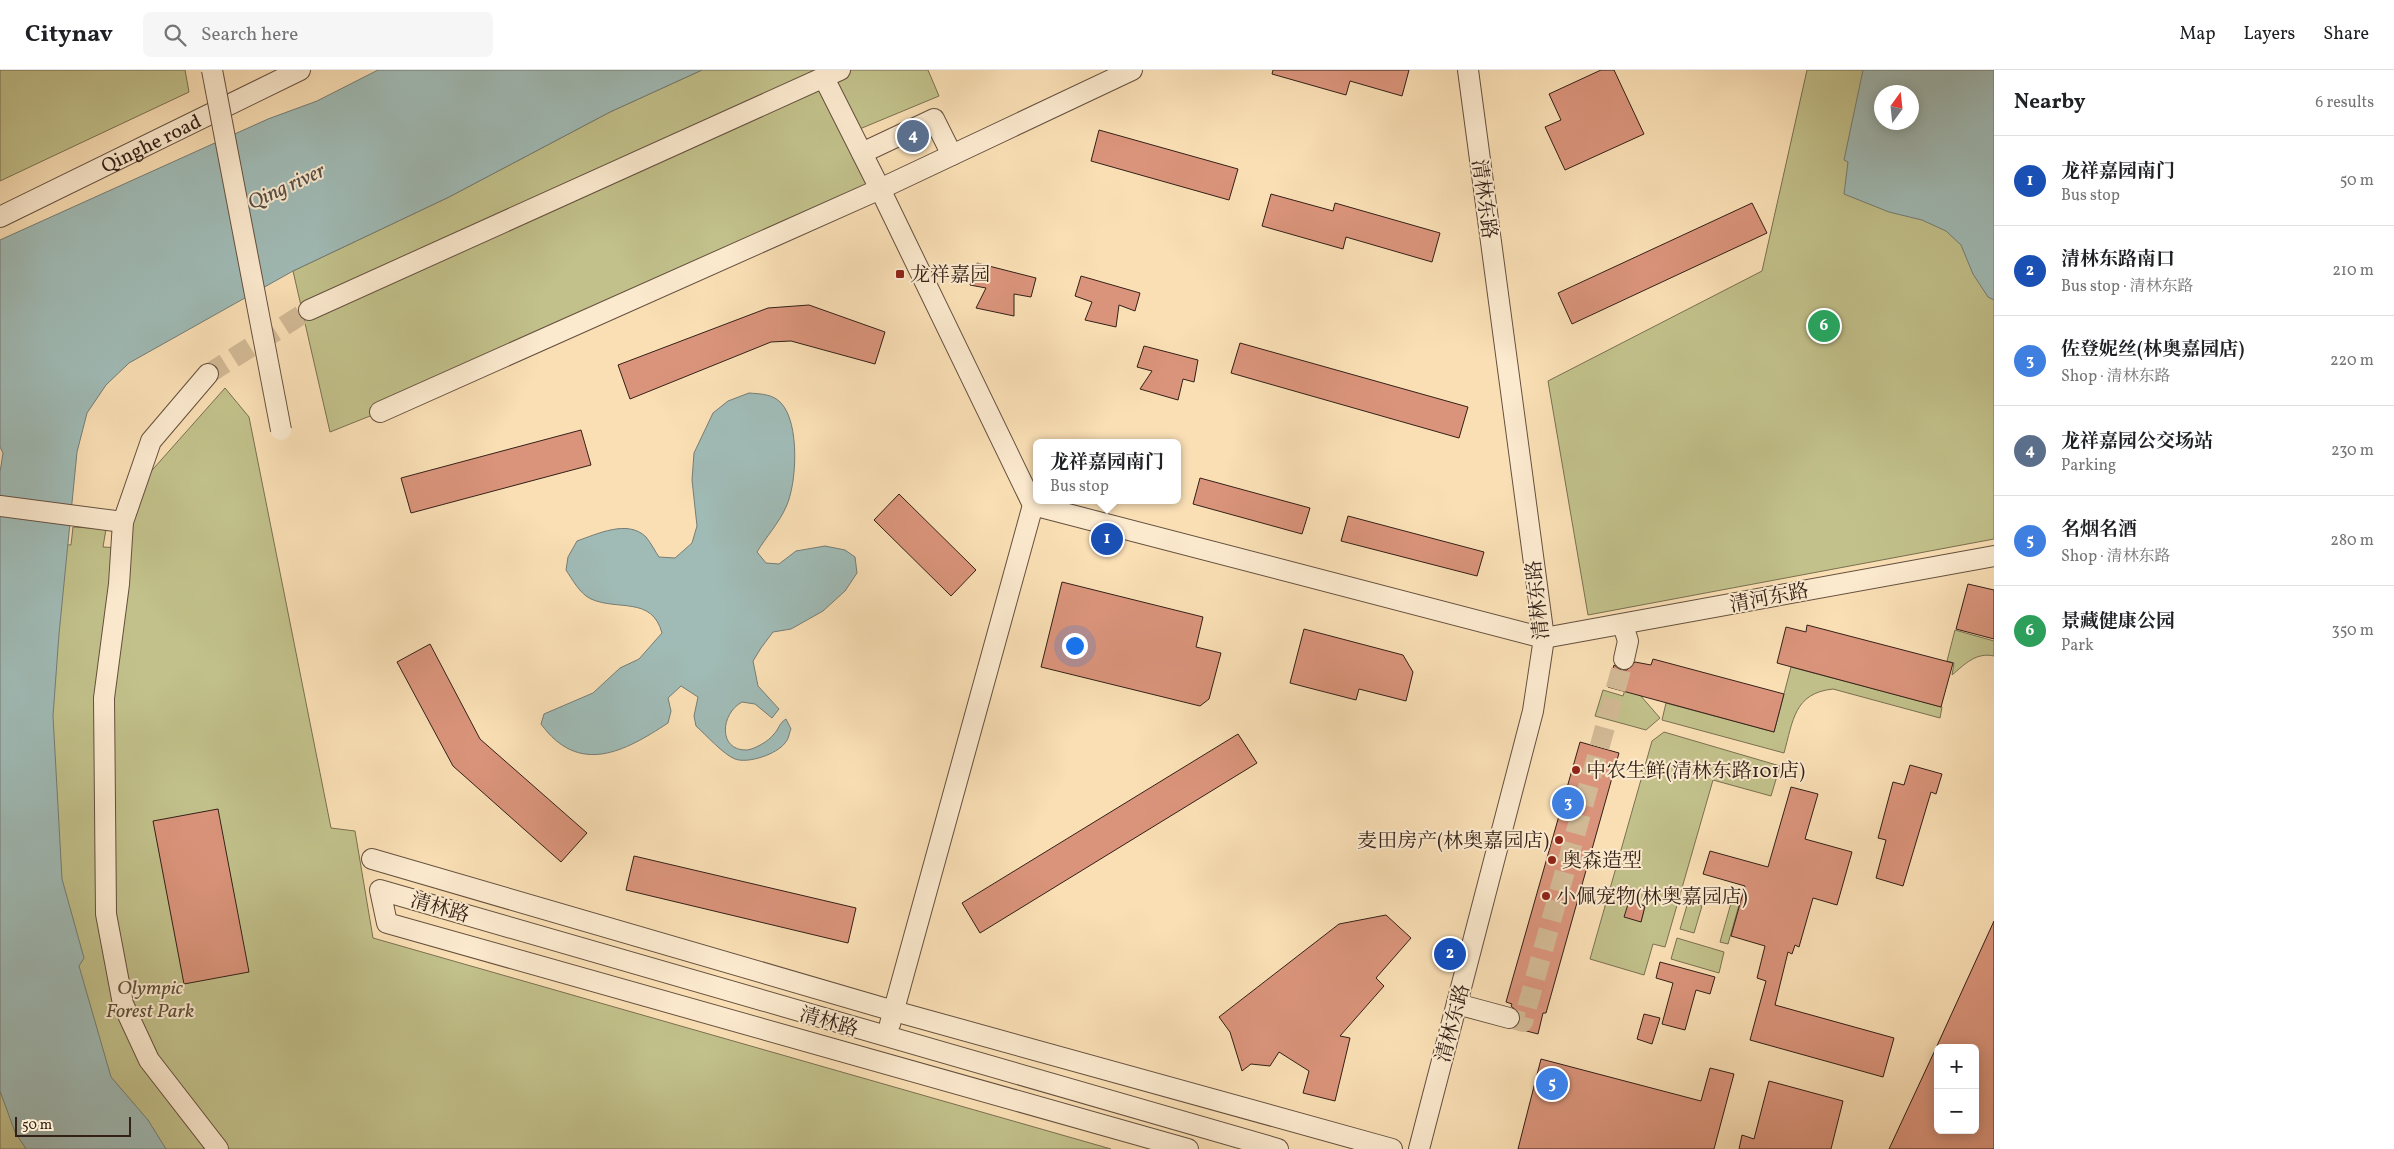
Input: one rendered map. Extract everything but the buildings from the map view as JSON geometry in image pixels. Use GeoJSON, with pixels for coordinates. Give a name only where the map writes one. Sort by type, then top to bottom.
{"type":"FeatureCollection","features":[{"type":"Feature","properties":{"kind":"street"},"geometry":{"type":"LineString","coordinates":[[212,70],[281,430]]}},
{"type":"Feature","properties":{"kind":"street","name":"Qinghe road"},"geometry":{"type":"LineString","coordinates":[[0,216],[300,70]]}},
{"type":"Feature","properties":{"kind":"street"},"geometry":{"type":"LineString","coordinates":[[380,412],[880,189],[1132,70]]}},
{"type":"Feature","properties":{"kind":"street","name":"清林东路"},"geometry":{"type":"LineString","coordinates":[[1419,1149],[1533,711],[1544,638],[1468,70]]}},
{"type":"Feature","properties":{"kind":"street"},"geometry":{"type":"LineString","coordinates":[[310,310],[832,74],[862,152],[1032,505],[879,1063],[1188,1149]]}},
{"type":"Feature","properties":{"kind":"street"},"geometry":{"type":"LineString","coordinates":[[862,152],[934,119],[952,155]]}},
{"type":"Feature","properties":{"kind":"street"},"geometry":{"type":"LineString","coordinates":[[208,374],[150,441],[123,522],[119,584],[104,698],[106,914],[122,1004],[149,1060],[218,1149]]}},
{"type":"Feature","properties":{"kind":"street"},"geometry":{"type":"LineString","coordinates":[[1032,505],[1544,638]]}},
{"type":"Feature","properties":{"kind":"street"},"geometry":{"type":"LineString","coordinates":[[0,506],[123,522]]}},
{"type":"Feature","properties":{"kind":"street","name":"清河东路"},"geometry":{"type":"LineString","coordinates":[[1544,638],[1624,629],[1994,556]]}},
{"type":"Feature","properties":{"kind":"street"},"geometry":{"type":"LineString","coordinates":[[1624,629],[1628,641],[1624,659]]}},
{"type":"Feature","properties":{"kind":"street"},"geometry":{"type":"LineString","coordinates":[[372,859],[894,1011],[1392,1149]]}},
{"type":"Feature","properties":{"kind":"street","name":"清林路"},"geometry":{"type":"LineString","coordinates":[[879,1063],[386,923],[380,890],[886,1038],[1278,1149]]}},
{"type":"Feature","properties":{"kind":"street"},"geometry":{"type":"LineString","coordinates":[[1457,1004],[1509,1018]]}},
{"type":"Feature","properties":{"kind":"green space"},"geometry":{"type":"Polygon","coordinates":[[[0,70],[185,70],[189,92],[0,181],[0,70]]]}},
{"type":"Feature","properties":{"kind":"green space"},"geometry":{"type":"Polygon","coordinates":[[[702,70],[928,70],[939,96],[850,133],[880,189],[380,412],[330,432],[293,271],[449,197],[610,112],[702,70]]]}},
{"type":"Feature","properties":{"kind":"green space"},"geometry":{"type":"Polygon","coordinates":[[[1807,70],[1994,70],[1994,539],[1588,615],[1548,381],[1762,271],[1807,70]]]}},
{"type":"Feature","properties":{"kind":"green space","name":"Olympic Forest Park"},"geometry":{"type":"Polygon","coordinates":[[[225,388],[249,417],[331,828],[355,831],[373,938],[1111,1149],[0,1149],[0,541],[71,545],[73,527],[106,529],[103,547],[121,548],[146,477],[225,388]]]}},
{"type":"Feature","properties":{"kind":"green space"},"geometry":{"type":"Polygon","coordinates":[[[1955,630],[1994,641],[1994,656],[1976,657],[1952,675],[1954,663],[1947,661],[1955,630]]]}},
{"type":"Feature","properties":{"kind":"green space"},"geometry":{"type":"Polygon","coordinates":[[[1791,667],[1942,707],[1940,718],[1833,689],[1810,696],[1797,710],[1784,753],[1662,720],[1666,703],[1774,732],[1791,667]]]}},
{"type":"Feature","properties":{"kind":"green space"},"geometry":{"type":"Polygon","coordinates":[[[1603,690],[1623,696],[1625,690],[1640,695],[1660,718],[1646,730],[1595,716],[1603,690]]]}},
{"type":"Feature","properties":{"kind":"green space"},"geometry":{"type":"Polygon","coordinates":[[[1664,732],[1780,766],[1771,796],[1713,780],[1665,947],[1653,944],[1644,975],[1590,959],[1652,741],[1664,732]],[[1629,901],[1641,922],[1645,906],[1629,901]]]}},
{"type":"Feature","properties":{"kind":"green space"},"geometry":{"type":"Polygon","coordinates":[[[1733,896],[1741,898],[1728,944],[1720,942],[1733,896]]]}},
{"type":"Feature","properties":{"kind":"green space"},"geometry":{"type":"Polygon","coordinates":[[[1688,902],[1702,906],[1694,933],[1680,929],[1688,902]]]}},
{"type":"Feature","properties":{"kind":"green space"},"geometry":{"type":"Polygon","coordinates":[[[1677,938],[1724,952],[1719,973],[1671,959],[1677,938]]]}},
{"type":"Feature","properties":{"kind":"water","name":"Qing river"},"geometry":{"type":"Polygon","coordinates":[[[378,70],[702,70],[610,112],[449,197],[293,271],[129,363],[106,385],[87,413],[77,452],[53,716],[62,879],[84,958],[79,966],[111,1077],[148,1120],[166,1149],[26,1149],[15,1132],[0,1091],[0,472],[3,453],[0,447],[0,240],[268,119],[317,101],[378,70]]]}},
{"type":"Feature","properties":{"kind":"water"},"geometry":{"type":"Polygon","coordinates":[[[1863,70],[1994,70],[1994,300],[1988,297],[1973,274],[1961,245],[1946,231],[1922,220],[1889,212],[1844,194],[1848,162],[1844,160],[1863,70]]]}},
{"type":"Feature","properties":{"kind":"water"},"geometry":{"type":"Polygon","coordinates":[[[749,393],[771,396],[781,403],[787,412],[791,424],[795,454],[790,497],[780,519],[757,552],[766,563],[779,564],[796,551],[825,546],[845,550],[855,557],[857,573],[845,591],[823,611],[791,629],[773,632],[753,661],[758,686],[779,709],[772,718],[755,704],[742,702],[729,715],[726,723],[725,731],[727,738],[731,745],[738,749],[747,750],[762,744],[772,737],[786,719],[791,729],[787,740],[776,751],[762,757],[741,760],[731,757],[696,726],[694,716],[698,697],[681,686],[668,698],[671,711],[668,723],[651,734],[618,750],[602,754],[586,754],[571,750],[556,740],[541,724],[544,714],[593,693],[620,668],[639,659],[662,633],[657,621],[642,609],[601,602],[583,594],[566,570],[568,557],[577,541],[612,530],[630,529],[639,532],[646,537],[659,557],[675,558],[692,543],[697,526],[692,480],[694,453],[713,413],[728,401],[749,393]]]}},
{"type":"Feature","properties":{"kind":"tunnel"},"geometry":{"type":"LineString","coordinates":[[208,374],[309,310]]}},
{"type":"Feature","properties":{"kind":"tunnel"},"geometry":{"type":"LineString","coordinates":[[1509,1018],[1523,1022],[1624,659]]}},
{"type":"Feature","properties":{"kind":"place","name":"龙祥嘉园公交场站"},"geometry":{"type":"Point","coordinates":[913,136]}},
{"type":"Feature","properties":{"kind":"place","name":"龙祥嘉园"},"geometry":{"type":"Point","coordinates":[900,274]}},
{"type":"Feature","properties":{"kind":"place","name":"景藏健康公园"},"geometry":{"type":"Point","coordinates":[1824,326]}},
{"type":"Feature","properties":{"kind":"place","name":"龙祥嘉园南门"},"geometry":{"type":"Point","coordinates":[1107,539]}},
{"type":"Feature","properties":{"kind":"place","name":"中农生鲜(清林东路101店)"},"geometry":{"type":"Point","coordinates":[1576,770]}},
{"type":"Feature","properties":{"kind":"place","name":"佐登妮丝(林奥嘉园店)"},"geometry":{"type":"Point","coordinates":[1568,803]}},
{"type":"Feature","properties":{"kind":"place","name":"麦田房产(林奥嘉园店)"},"geometry":{"type":"Point","coordinates":[1559,840]}},
{"type":"Feature","properties":{"kind":"place","name":"奥森造型"},"geometry":{"type":"Point","coordinates":[1552,860]}},
{"type":"Feature","properties":{"kind":"place","name":"小佩宠物(林奥嘉园店)"},"geometry":{"type":"Point","coordinates":[1546,896]}},
{"type":"Feature","properties":{"kind":"place","name":"清林东路南口"},"geometry":{"type":"Point","coordinates":[1450,954]}},
{"type":"Feature","properties":{"kind":"place","name":"名烟名酒"},"geometry":{"type":"Point","coordinates":[1552,1084]}}]}
